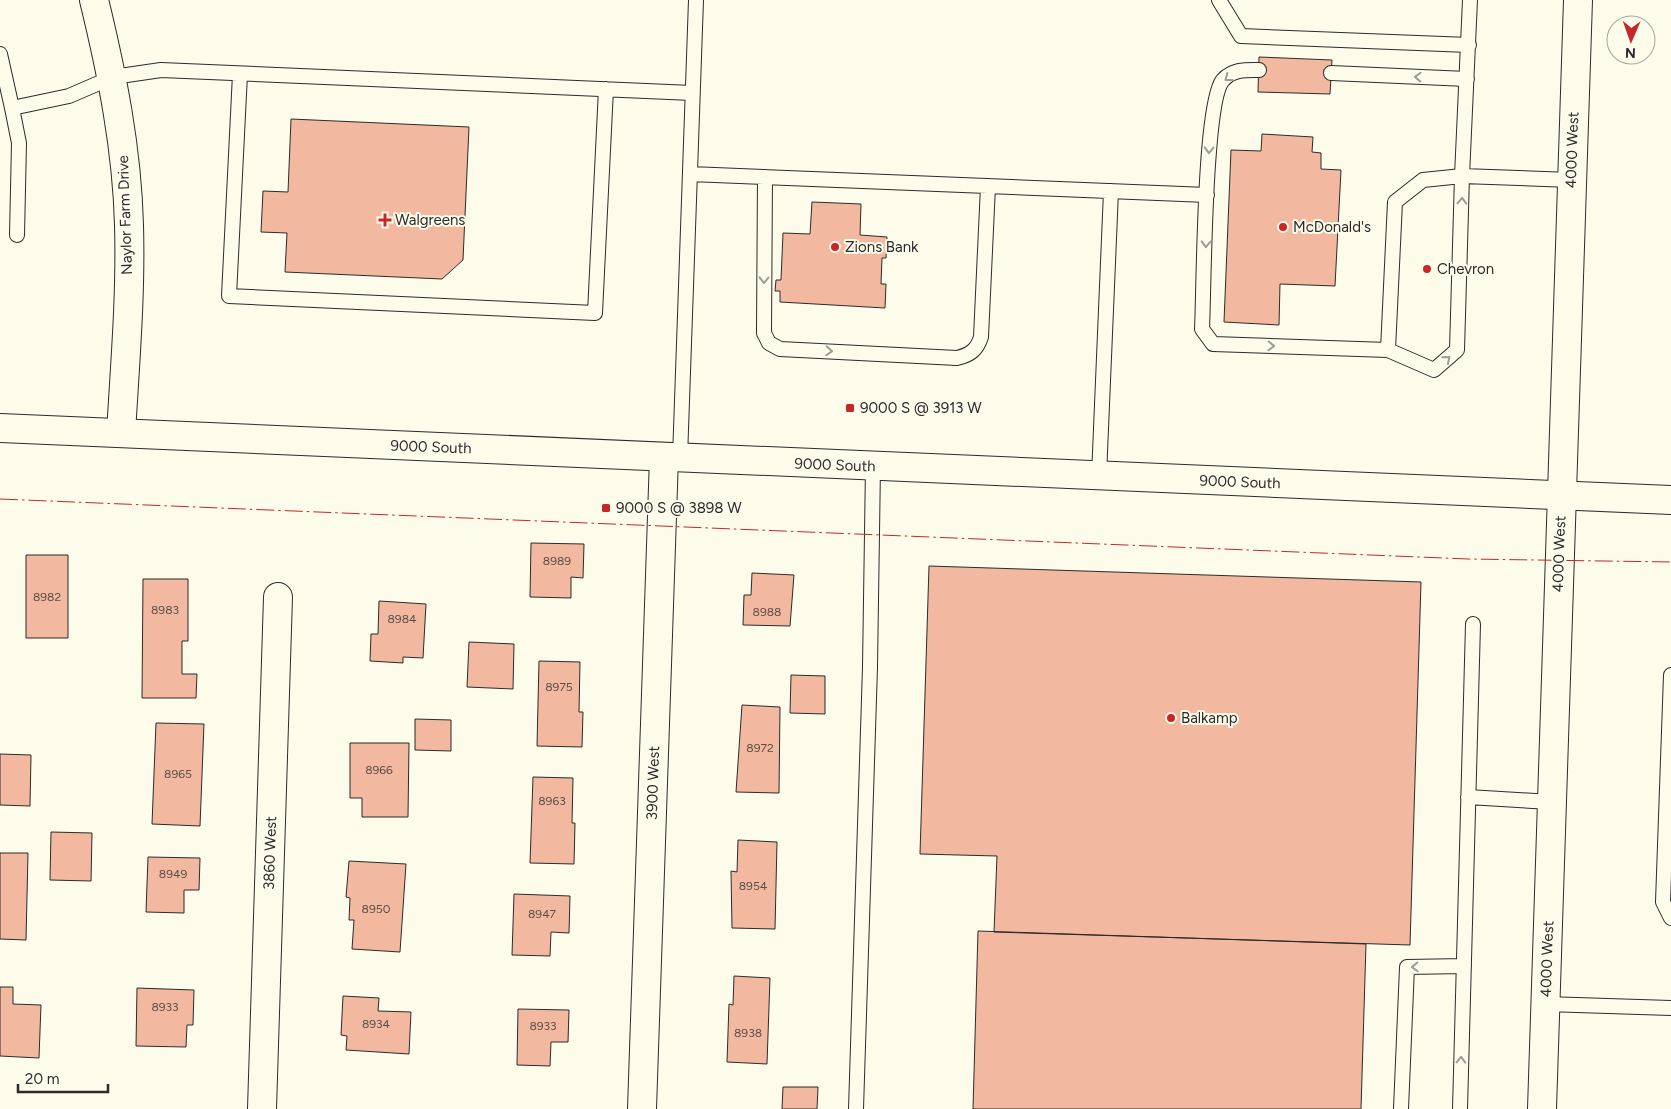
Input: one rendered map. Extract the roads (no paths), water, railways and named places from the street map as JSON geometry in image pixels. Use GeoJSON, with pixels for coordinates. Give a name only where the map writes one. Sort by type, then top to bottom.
{"type":"FeatureCollection","features":[{"type":"Feature","properties":{"kind":"main road","name":"Naylor Farm Drive"},"geometry":{"type":"LineString","coordinates":[[94,0],[113,77],[122,143],[129,224],[121,433]]}},
{"type":"Feature","properties":{"kind":"main road","name":"4000 West"},"geometry":{"type":"LineString","coordinates":[[1542,1109],[1578,0]]}},
{"type":"Feature","properties":{"kind":"main road","name":"9000 South"},"geometry":{"type":"LineString","coordinates":[[0,428],[1671,500]]}},
{"type":"Feature","properties":{"kind":"main road","name":"3900 West"},"geometry":{"type":"LineString","coordinates":[[642,1109],[672,457]]}},
{"type":"Feature","properties":{"kind":"main road","name":"3860 West"},"geometry":{"type":"LineString","coordinates":[[262,1109],[278,597]]}},
{"type":"Feature","properties":{"kind":"lane"},"geometry":{"type":"LineString","coordinates":[[672,457],[690,174],[696,0]]}},
{"type":"Feature","properties":{"kind":"lane"},"geometry":{"type":"LineString","coordinates":[[1219,0],[1241,36],[1469,45]]}},
{"type":"Feature","properties":{"kind":"lane"},"geometry":{"type":"LineString","coordinates":[[1259,70],[1241,70],[1230,74],[1222,80],[1218,90],[1210,132],[1202,329],[1213,344],[1388,350],[1434,370],[1457,350],[1470,0]]}},
{"type":"Feature","properties":{"kind":"lane"},"geometry":{"type":"LineString","coordinates":[[0,54],[19,143],[17,235]]}},
{"type":"Feature","properties":{"kind":"lane"},"geometry":{"type":"LineString","coordinates":[[12,108],[69,96],[113,77],[161,70],[692,93]]}},
{"type":"Feature","properties":{"kind":"lane"},"geometry":{"type":"LineString","coordinates":[[1331,73],[1467,79]]}},
{"type":"Feature","properties":{"kind":"lane"},"geometry":{"type":"LineString","coordinates":[[240,74],[229,296],[513,310],[595,313],[606,89]]}},
{"type":"Feature","properties":{"kind":"lane"},"geometry":{"type":"LineString","coordinates":[[690,174],[1208,195]]}},
{"type":"Feature","properties":{"kind":"lane"},"geometry":{"type":"LineString","coordinates":[[1388,350],[1395,202],[1423,180],[1462,176],[1571,180]]}},
{"type":"Feature","properties":{"kind":"lane"},"geometry":{"type":"LineString","coordinates":[[765,177],[764,333],[769,343],[780,349],[957,358],[966,356],[978,348],[981,337],[988,186]]}},
{"type":"Feature","properties":{"kind":"lane"},"geometry":{"type":"LineString","coordinates":[[1099,476],[1111,191]]}},
{"type":"Feature","properties":{"kind":"lane"},"geometry":{"type":"LineString","coordinates":[[856,1109],[870,667],[873,466]]}},
{"type":"Feature","properties":{"kind":"lane"},"geometry":{"type":"LineString","coordinates":[[1460,1109],[1473,624]]}},
{"type":"Feature","properties":{"kind":"lane"},"geometry":{"type":"LineString","coordinates":[[1671,675],[1663,902],[1671,918]]}},
{"type":"Feature","properties":{"kind":"lane"},"geometry":{"type":"LineString","coordinates":[[1468,798],[1551,802]]}},
{"type":"Feature","properties":{"kind":"lane"},"geometry":{"type":"LineString","coordinates":[[1406,1109],[1407,967],[1464,966]]}},
{"type":"Feature","properties":{"kind":"lane"},"geometry":{"type":"LineString","coordinates":[[1545,1004],[1671,1008]]}},
{"type":"Feature","properties":{"kind":"place","name":"Walgreens"},"geometry":{"type":"Point","coordinates":[385,220]}},
{"type":"Feature","properties":{"kind":"place","name":"McDonald's"},"geometry":{"type":"Point","coordinates":[1283,227]}},
{"type":"Feature","properties":{"kind":"place","name":"Zions Bank"},"geometry":{"type":"Point","coordinates":[835,247]}},
{"type":"Feature","properties":{"kind":"place","name":"Chevron"},"geometry":{"type":"Point","coordinates":[1427,269]}},
{"type":"Feature","properties":{"kind":"place","name":"9000 S @ 3913 W"},"geometry":{"type":"Point","coordinates":[850,408]}},
{"type":"Feature","properties":{"kind":"place","name":"9000 S @ 3898 W"},"geometry":{"type":"Point","coordinates":[606,508]}},
{"type":"Feature","properties":{"kind":"place","name":"Balkamp"},"geometry":{"type":"Point","coordinates":[1171,718]}}]}
